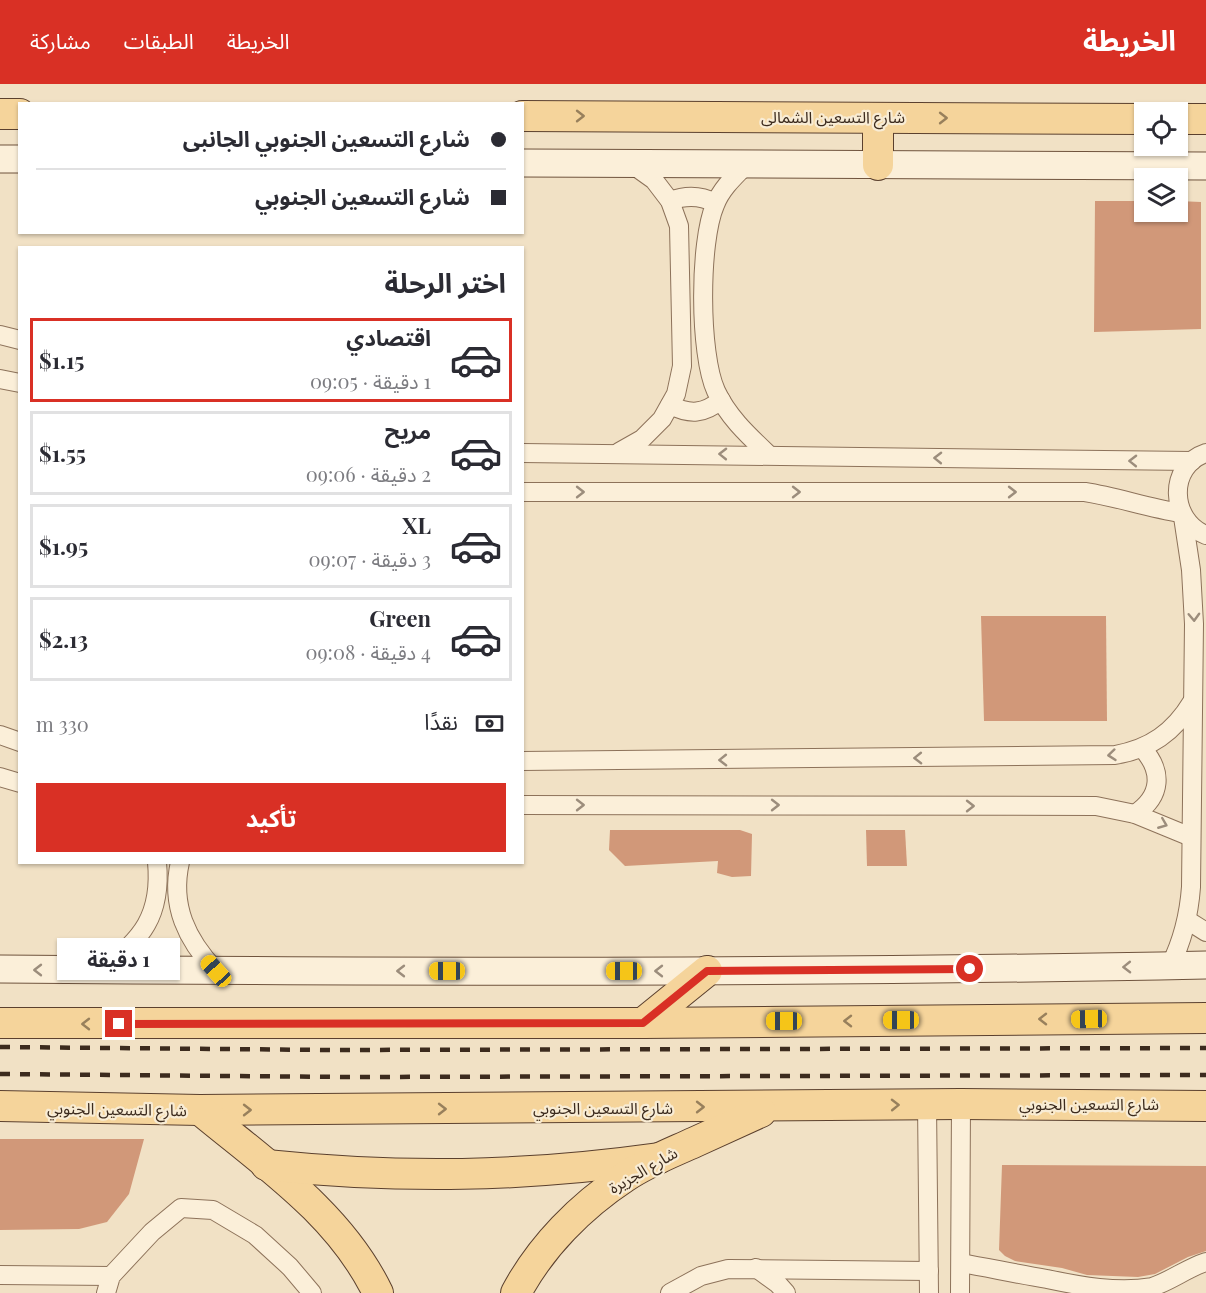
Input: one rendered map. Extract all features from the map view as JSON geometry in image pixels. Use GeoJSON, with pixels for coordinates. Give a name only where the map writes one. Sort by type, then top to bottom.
{"type":"FeatureCollection","features":[{"type":"Feature","properties":{"kind":"main road"},"geometry":{"type":"LineString","coordinates":[[0,114],[18,114]]}},
{"type":"Feature","properties":{"kind":"main road","name":"شارع التسعين الشمالى"},"geometry":{"type":"LineString","coordinates":[[524,116],[1134,119]]}},
{"type":"Feature","properties":{"kind":"main road"},"geometry":{"type":"LineString","coordinates":[[878,118],[878,165]]}},
{"type":"Feature","properties":{"kind":"main road"},"geometry":{"type":"LineString","coordinates":[[1188,119],[1206,119]]}},
{"type":"Feature","properties":{"kind":"main road"},"geometry":{"type":"LineString","coordinates":[[643,1023],[707,971]]}},
{"type":"Feature","properties":{"kind":"main road"},"geometry":{"type":"LineString","coordinates":[[0,1023],[643,1023],[1206,1018]]}},
{"type":"Feature","properties":{"kind":"main road","name":"شارع التسعين الجنوبي"},"geometry":{"type":"LineString","coordinates":[[0,1106],[200,1110],[927,1104],[1206,1106]]}},
{"type":"Feature","properties":{"kind":"main road","name":"شارع الجزيرة"},"geometry":{"type":"LineString","coordinates":[[516,1293],[542,1254],[566,1225],[625,1176],[659,1158],[772,1107]]}},
{"type":"Feature","properties":{"kind":"main road"},"geometry":{"type":"LineString","coordinates":[[200,1110],[298,1191],[328,1220],[353,1252],[378,1293]]}},
{"type":"Feature","properties":{"kind":"main road"},"geometry":{"type":"LineString","coordinates":[[266,1165],[345,1172],[435,1176],[547,1171],[659,1158]]}},
{"type":"Feature","properties":{"kind":"street"},"geometry":{"type":"LineString","coordinates":[[0,159],[18,159]]}},
{"type":"Feature","properties":{"kind":"street"},"geometry":{"type":"LineString","coordinates":[[524,164],[1206,166]]}},
{"type":"Feature","properties":{"kind":"street"},"geometry":{"type":"LineString","coordinates":[[617,453],[642,439],[662,419],[676,394],[682,366],[679,226],[670,201],[654,180],[633,165]]}},
{"type":"Feature","properties":{"kind":"street"},"geometry":{"type":"LineString","coordinates":[[746,165],[728,182],[715,203],[707,226],[704,251],[705,339],[708,366],[716,391],[729,415],[769,455]]}},
{"type":"Feature","properties":{"kind":"street"},"geometry":{"type":"LineString","coordinates":[[670,201],[692,196],[715,203]]}},
{"type":"Feature","properties":{"kind":"street"},"geometry":{"type":"LineString","coordinates":[[0,335],[18,340]]}},
{"type":"Feature","properties":{"kind":"street"},"geometry":{"type":"LineString","coordinates":[[0,379],[18,384]]}},
{"type":"Feature","properties":{"kind":"street"},"geometry":{"type":"LineString","coordinates":[[670,405],[695,413],[712,408],[721,400]]}},
{"type":"Feature","properties":{"kind":"street"},"geometry":{"type":"LineString","coordinates":[[524,453],[1199,457]]}},
{"type":"Feature","properties":{"kind":"street"},"geometry":{"type":"LineString","coordinates":[[1170,966],[1178,951],[1187,920],[1191,887],[1192,702],[1194,624],[1199,573],[1178,502],[1179,480],[1184,469],[1199,457]]}},
{"type":"Feature","properties":{"kind":"street"},"geometry":{"type":"LineString","coordinates":[[524,492],[1085,492],[1182,515],[1190,526],[1206,535]]}},
{"type":"Feature","properties":{"kind":"street"},"geometry":{"type":"LineString","coordinates":[[524,761],[1106,756],[1124,754],[1142,748],[1166,734],[1185,714],[1192,702]]}},
{"type":"Feature","properties":{"kind":"street"},"geometry":{"type":"LineString","coordinates":[[0,735],[18,740]]}},
{"type":"Feature","properties":{"kind":"street"},"geometry":{"type":"LineString","coordinates":[[1135,814],[1150,802],[1156,783],[1154,765],[1142,748]]}},
{"type":"Feature","properties":{"kind":"street"},"geometry":{"type":"LineString","coordinates":[[0,777],[18,782]]}},
{"type":"Feature","properties":{"kind":"street"},"geometry":{"type":"LineString","coordinates":[[524,805],[1096,806],[1135,814],[1191,837]]}},
{"type":"Feature","properties":{"kind":"street"},"geometry":{"type":"LineString","coordinates":[[101,970],[125,952],[141,934],[153,912],[157,889],[157,864]]}},
{"type":"Feature","properties":{"kind":"street"},"geometry":{"type":"LineString","coordinates":[[180,864],[178,895],[181,916],[198,951],[216,971]]}},
{"type":"Feature","properties":{"kind":"street"},"geometry":{"type":"LineString","coordinates":[[1187,920],[1206,932]]}},
{"type":"Feature","properties":{"kind":"street"},"geometry":{"type":"LineString","coordinates":[[0,969],[707,971],[1206,965]]}},
{"type":"Feature","properties":{"kind":"street"},"geometry":{"type":"LineString","coordinates":[[927,1104],[929,1293]]}},
{"type":"Feature","properties":{"kind":"street"},"geometry":{"type":"LineString","coordinates":[[960,1293],[961,1104]]}},
{"type":"Feature","properties":{"kind":"street"},"geometry":{"type":"LineString","coordinates":[[0,1275],[108,1284],[152,1232],[181,1208],[213,1210],[255,1235],[290,1267],[312,1293]]}},
{"type":"Feature","properties":{"kind":"street"},"geometry":{"type":"LineString","coordinates":[[929,1219],[961,1218]]}},
{"type":"Feature","properties":{"kind":"street"},"geometry":{"type":"LineString","coordinates":[[961,1263],[1086,1287],[1125,1291],[1152,1287],[1193,1266],[1206,1262]]}},
{"type":"Feature","properties":{"kind":"street"},"geometry":{"type":"LineString","coordinates":[[756,1268],[786,1293]]}},
{"type":"Feature","properties":{"kind":"street"},"geometry":{"type":"LineString","coordinates":[[670,1293],[701,1276],[728,1269],[929,1271]]}},
{"type":"Feature","properties":{"kind":"building"},"geometry":{"type":"Polygon","coordinates":[[[1095,201],[1134,201],[1134,222],[1188,222],[1188,201],[1201,202],[1201,329],[1094,332],[1095,201]]]}},
{"type":"Feature","properties":{"kind":"building"},"geometry":{"type":"Polygon","coordinates":[[[981,616],[1106,616],[1107,721],[984,721],[981,616]]]}},
{"type":"Feature","properties":{"kind":"building"},"geometry":{"type":"Polygon","coordinates":[[[610,830],[740,830],[752,834],[751,876],[732,877],[717,873],[718,861],[625,866],[609,850],[610,830]]]}},
{"type":"Feature","properties":{"kind":"building"},"geometry":{"type":"Polygon","coordinates":[[[866,830],[905,830],[907,866],[867,866],[866,830]]]}},
{"type":"Feature","properties":{"kind":"building"},"geometry":{"type":"Polygon","coordinates":[[[0,1139],[144,1139],[129,1194],[107,1222],[79,1229],[0,1230],[0,1139]]]}},
{"type":"Feature","properties":{"kind":"building"},"geometry":{"type":"Polygon","coordinates":[[[1002,1165],[1206,1166],[1206,1251],[1188,1257],[1155,1274],[1138,1277],[1087,1275],[1062,1268],[1015,1261],[999,1250],[1002,1165]]]}},
{"type":"Feature","properties":{"kind":"railway"},"geometry":{"type":"LineString","coordinates":[[0,1047],[330,1050],[1206,1048]]}},
{"type":"Feature","properties":{"kind":"railway"},"geometry":{"type":"LineString","coordinates":[[0,1074],[347,1077],[1206,1075]]}},
{"type":"Feature","properties":{"kind":"route"},"geometry":{"type":"LineString","coordinates":[[119,1024],[643,1023],[707,971],[970,969]]}}]}
